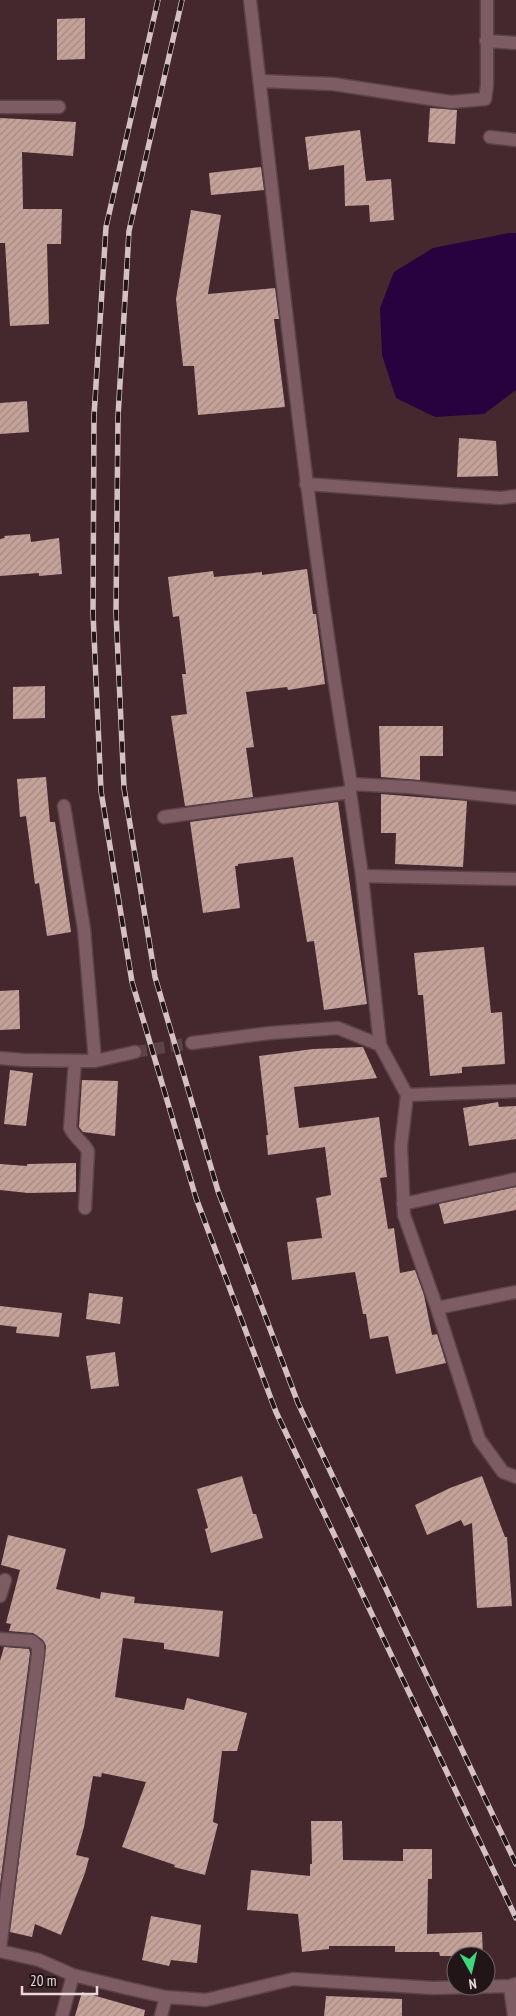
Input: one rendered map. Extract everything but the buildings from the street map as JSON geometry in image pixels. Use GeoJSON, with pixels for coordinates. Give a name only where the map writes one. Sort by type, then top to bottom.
{"type":"FeatureCollection","features":[{"type":"Feature","properties":{"kind":"street"},"geometry":{"type":"LineString","coordinates":[[250,0],[306,484],[362,876],[380,1045],[407,1095],[401,1146],[404,1215],[437,1308],[479,1439],[503,1472],[516,1477]]}},
{"type":"Feature","properties":{"kind":"street"},"geometry":{"type":"LineString","coordinates":[[260,81],[333,84],[451,102],[485,99],[487,85],[487,0]]}},
{"type":"Feature","properties":{"kind":"street"},"geometry":{"type":"LineString","coordinates":[[486,41],[516,43]]}},
{"type":"Feature","properties":{"kind":"street"},"geometry":{"type":"LineString","coordinates":[[0,107],[59,107]]}},
{"type":"Feature","properties":{"kind":"street"},"geometry":{"type":"LineString","coordinates":[[490,137],[516,140]]}},
{"type":"Feature","properties":{"kind":"street"},"geometry":{"type":"LineString","coordinates":[[306,484],[501,498],[516,496]]}},
{"type":"Feature","properties":{"kind":"street"},"geometry":{"type":"LineString","coordinates":[[164,817],[350,788],[409,787],[514,798]]}},
{"type":"Feature","properties":{"kind":"street"},"geometry":{"type":"LineString","coordinates":[[64,806],[84,929],[95,1062]]}},
{"type":"Feature","properties":{"kind":"street"},"geometry":{"type":"LineString","coordinates":[[362,876],[516,879]]}},
{"type":"Feature","properties":{"kind":"street"},"geometry":{"type":"LineString","coordinates":[[192,1043],[270,1033],[338,1028],[380,1045]]}},
{"type":"Feature","properties":{"kind":"street"},"geometry":{"type":"LineString","coordinates":[[0,1058],[95,1062],[135,1052]]}},
{"type":"Feature","properties":{"kind":"street"},"geometry":{"type":"LineString","coordinates":[[75,1061],[70,1128],[74,1136],[84,1144],[88,1151],[85,1208]]}},
{"type":"Feature","properties":{"kind":"street"},"geometry":{"type":"LineString","coordinates":[[407,1095],[516,1091]]}},
{"type":"Feature","properties":{"kind":"street"},"geometry":{"type":"LineString","coordinates":[[403,1204],[516,1179]]}},
{"type":"Feature","properties":{"kind":"street"},"geometry":{"type":"LineString","coordinates":[[437,1308],[516,1292]]}},
{"type":"Feature","properties":{"kind":"street"},"geometry":{"type":"LineString","coordinates":[[0,1596],[4,1580]]}},
{"type":"Feature","properties":{"kind":"street"},"geometry":{"type":"LineString","coordinates":[[0,1640],[32,1641],[38,1646],[0,1950],[39,1960],[73,1974],[166,1997],[206,2000],[293,1979],[433,1988],[513,1985],[514,2016]]}},
{"type":"Feature","properties":{"kind":"street"},"geometry":{"type":"LineString","coordinates":[[62,2016],[73,1974]]}},
{"type":"Feature","properties":{"kind":"street"},"geometry":{"type":"LineString","coordinates":[[161,2016],[166,1997]]}},
{"type":"Feature","properties":{"kind":"shaded area"},"geometry":{"type":"Polygon","coordinates":[[[516,233],[516,390],[484,414],[435,417],[396,398],[382,355],[380,308],[394,272],[433,248],[516,233]]]}},
{"type":"Feature","properties":{"kind":"tunnel"},"geometry":{"type":"LineString","coordinates":[[135,1052],[192,1043]]}},
{"type":"Feature","properties":{"kind":"railway"},"geometry":{"type":"LineString","coordinates":[[158,0],[106,227],[94,416],[93,613],[101,791],[132,982],[196,1198],[276,1412],[516,1918]]}},
{"type":"Feature","properties":{"kind":"railway"},"geometry":{"type":"LineString","coordinates":[[182,0],[129,231],[118,417],[116,612],[124,788],[155,977],[218,1191],[298,1403],[516,1864]]}}]}
